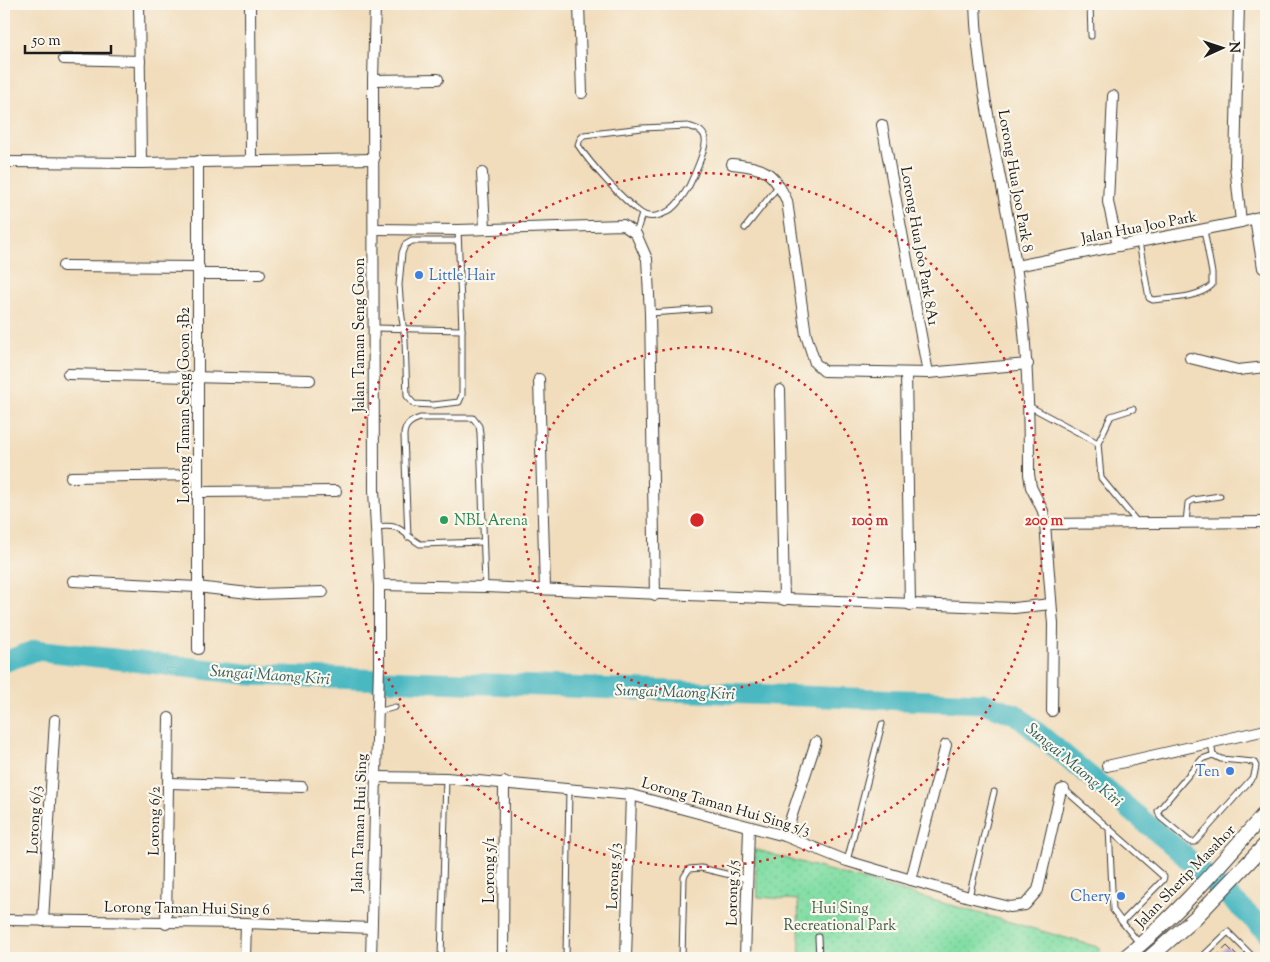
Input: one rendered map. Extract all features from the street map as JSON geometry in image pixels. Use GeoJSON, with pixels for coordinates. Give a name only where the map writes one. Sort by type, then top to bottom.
{"type":"FeatureCollection","features":[{"type":"Feature","properties":{"kind":"main road","name":"Jalan Sherip Masahor"},"geometry":{"type":"LineString","coordinates":[[1124,958],[1141,945],[1178,908],[1232,852],[1266,812]]}},
{"type":"Feature","properties":{"kind":"main road"},"geometry":{"type":"LineString","coordinates":[[1153,957],[1264,849]]}},
{"type":"Feature","properties":{"kind":"street"},"geometry":{"type":"LineString","coordinates":[[139,4],[141,163]]}},
{"type":"Feature","properties":{"kind":"street"},"geometry":{"type":"LineString","coordinates":[[250,4],[251,160]]}},
{"type":"Feature","properties":{"kind":"street","name":"Jalan Taman Seng Goon"},"geometry":{"type":"LineString","coordinates":[[375,4],[373,80],[374,490],[379,585],[378,689]]}},
{"type":"Feature","properties":{"kind":"street"},"geometry":{"type":"LineString","coordinates":[[580,4],[582,93]]}},
{"type":"Feature","properties":{"kind":"street","name":"Lorong Hua Joo Park 8"},"geometry":{"type":"LineString","coordinates":[[975,4],[976,50],[1016,266],[1028,364],[1031,487],[1043,512],[1051,604],[1052,711]]}},
{"type":"Feature","properties":{"kind":"street"},"geometry":{"type":"LineString","coordinates":[[1239,4],[1235,165],[1241,222]]}},
{"type":"Feature","properties":{"kind":"street"},"geometry":{"type":"LineString","coordinates":[[64,59],[140,61]]}},
{"type":"Feature","properties":{"kind":"street"},"geometry":{"type":"LineString","coordinates":[[373,80],[438,79]]}},
{"type":"Feature","properties":{"kind":"street"},"geometry":{"type":"LineString","coordinates":[[1112,96],[1108,202],[1118,246]]}},
{"type":"Feature","properties":{"kind":"street","name":"Lorong Hua Joo Park 8A1"},"geometry":{"type":"LineString","coordinates":[[882,125],[928,373]]}},
{"type":"Feature","properties":{"kind":"street"},"geometry":{"type":"LineString","coordinates":[[4,162],[141,163],[374,159]]}},
{"type":"Feature","properties":{"kind":"street","name":"Lorong Taman Seng Goon 3B2"},"geometry":{"type":"LineString","coordinates":[[198,161],[198,650]]}},
{"type":"Feature","properties":{"kind":"street"},"geometry":{"type":"LineString","coordinates":[[732,164],[760,167],[779,185],[787,202],[806,334],[815,363],[824,371],[928,373],[1028,364]]}},
{"type":"Feature","properties":{"kind":"street"},"geometry":{"type":"LineString","coordinates":[[482,173],[484,228]]}},
{"type":"Feature","properties":{"kind":"street","name":"Jalan Hua Joo Park"},"geometry":{"type":"LineString","coordinates":[[1016,266],[1204,230],[1266,215]]}},
{"type":"Feature","properties":{"kind":"street"},"geometry":{"type":"LineString","coordinates":[[1255,218],[1263,268]]}},
{"type":"Feature","properties":{"kind":"street"},"geometry":{"type":"LineString","coordinates":[[374,229],[458,236],[484,228],[623,225],[636,234],[647,259],[650,313],[655,595]]}},
{"type":"Feature","properties":{"kind":"street"},"geometry":{"type":"LineString","coordinates":[[63,266],[260,274]]}},
{"type":"Feature","properties":{"kind":"street"},"geometry":{"type":"LineString","coordinates":[[1190,358],[1238,370],[1266,367]]}},
{"type":"Feature","properties":{"kind":"street"},"geometry":{"type":"LineString","coordinates":[[906,373],[910,605]]}},
{"type":"Feature","properties":{"kind":"street"},"geometry":{"type":"LineString","coordinates":[[68,374],[310,380]]}},
{"type":"Feature","properties":{"kind":"street"},"geometry":{"type":"LineString","coordinates":[[539,379],[545,589]]}},
{"type":"Feature","properties":{"kind":"street"},"geometry":{"type":"LineString","coordinates":[[780,390],[784,600]]}},
{"type":"Feature","properties":{"kind":"street"},"geometry":{"type":"LineString","coordinates":[[70,477],[198,475]]}},
{"type":"Feature","properties":{"kind":"street"},"geometry":{"type":"LineString","coordinates":[[198,492],[336,491]]}},
{"type":"Feature","properties":{"kind":"street"},"geometry":{"type":"LineString","coordinates":[[1045,524],[1266,522]]}},
{"type":"Feature","properties":{"kind":"street"},"geometry":{"type":"LineString","coordinates":[[72,581],[198,587],[257,594],[323,592]]}},
{"type":"Feature","properties":{"kind":"street"},"geometry":{"type":"LineString","coordinates":[[379,585],[485,586],[655,595],[1014,608],[1051,604]]}},
{"type":"Feature","properties":{"kind":"street","name":"Jalan Taman Hui Sing"},"geometry":{"type":"LineString","coordinates":[[370,958],[378,689]]}},
{"type":"Feature","properties":{"kind":"street","name":"Lorong 6/2"},"geometry":{"type":"LineString","coordinates":[[166,924],[170,783],[169,718]]}},
{"type":"Feature","properties":{"kind":"street","name":"Lorong 6/3"},"geometry":{"type":"LineString","coordinates":[[43,921],[55,720]]}},
{"type":"Feature","properties":{"kind":"street"},"geometry":{"type":"LineString","coordinates":[[1107,766],[1266,730]]}},
{"type":"Feature","properties":{"kind":"street"},"geometry":{"type":"LineString","coordinates":[[785,836],[816,742]]}},
{"type":"Feature","properties":{"kind":"street"},"geometry":{"type":"LineString","coordinates":[[911,880],[946,745]]}},
{"type":"Feature","properties":{"kind":"street","name":"Lorong Taman Hui Sing 5/3"},"geometry":{"type":"LineString","coordinates":[[374,777],[446,778],[631,794],[749,828],[785,836],[847,861],[969,897],[1010,907],[1025,905],[1038,890],[1061,790],[1064,789]]}},
{"type":"Feature","properties":{"kind":"street","name":"Lorong 5/1"},"geometry":{"type":"LineString","coordinates":[[503,958],[504,782]]}},
{"type":"Feature","properties":{"kind":"street"},"geometry":{"type":"LineString","coordinates":[[170,783],[302,787]]}},
{"type":"Feature","properties":{"kind":"street","name":"Lorong 5/3"},"geometry":{"type":"LineString","coordinates":[[626,958],[631,794]]}},
{"type":"Feature","properties":{"kind":"street","name":"Lorong 5/5"},"geometry":{"type":"LineString","coordinates":[[745,958],[749,828]]}},
{"type":"Feature","properties":{"kind":"street","name":"Lorong Taman Hui Sing 6"},"geometry":{"type":"LineString","coordinates":[[4,920],[371,928]]}},
{"type":"Feature","properties":{"kind":"street"},"geometry":{"type":"LineString","coordinates":[[244,958],[246,924]]}},
{"type":"Feature","properties":{"kind":"lane"},"geometry":{"type":"LineString","coordinates":[[1090,4],[1091,36]]}},
{"type":"Feature","properties":{"kind":"lane"},"geometry":{"type":"LineString","coordinates":[[688,126],[697,128],[706,139],[704,147],[691,182],[678,203],[665,213],[656,216],[642,214],[590,161],[578,145],[580,139],[584,135],[642,128],[688,126]]}},
{"type":"Feature","properties":{"kind":"lane"},"geometry":{"type":"LineString","coordinates":[[745,228],[779,185]]}},
{"type":"Feature","properties":{"kind":"lane"},"geometry":{"type":"LineString","coordinates":[[636,234],[642,214]]}},
{"type":"Feature","properties":{"kind":"lane"},"geometry":{"type":"LineString","coordinates":[[1139,242],[1149,298],[1153,300],[1183,296],[1206,291],[1212,285],[1212,273],[1204,230]]}},
{"type":"Feature","properties":{"kind":"lane"},"geometry":{"type":"LineString","coordinates":[[458,236],[462,330],[462,380],[459,402],[433,405],[414,404],[407,396],[404,329],[399,284],[402,253],[405,245],[412,241],[458,236]]}},
{"type":"Feature","properties":{"kind":"lane"},"geometry":{"type":"LineString","coordinates":[[650,313],[708,309]]}},
{"type":"Feature","properties":{"kind":"lane"},"geometry":{"type":"LineString","coordinates":[[375,328],[462,330]]}},
{"type":"Feature","properties":{"kind":"lane"},"geometry":{"type":"LineString","coordinates":[[1028,405],[1098,443]]}},
{"type":"Feature","properties":{"kind":"lane"},"geometry":{"type":"LineString","coordinates":[[1133,409],[1111,416],[1098,443],[1101,478],[1137,522]]}},
{"type":"Feature","properties":{"kind":"lane"},"geometry":{"type":"LineString","coordinates":[[408,537],[404,436],[407,425],[420,418],[473,418],[479,426],[480,433],[485,586]]}},
{"type":"Feature","properties":{"kind":"lane"},"geometry":{"type":"LineString","coordinates":[[1186,522],[1188,503],[1193,500],[1220,496]]}},
{"type":"Feature","properties":{"kind":"lane"},"geometry":{"type":"LineString","coordinates":[[376,527],[393,525],[400,528],[408,537],[420,544],[483,542]]}},
{"type":"Feature","properties":{"kind":"lane"},"geometry":{"type":"LineString","coordinates":[[378,712],[395,707]]}},
{"type":"Feature","properties":{"kind":"lane"},"geometry":{"type":"LineString","coordinates":[[847,861],[882,724]]}},
{"type":"Feature","properties":{"kind":"lane"},"geometry":{"type":"LineString","coordinates":[[1211,742],[1213,755]]}},
{"type":"Feature","properties":{"kind":"lane"},"geometry":{"type":"LineString","coordinates":[[1213,755],[1221,758],[1254,762],[1256,766],[1254,776],[1195,842],[1190,842],[1160,817],[1158,811],[1202,759],[1213,755]]}},
{"type":"Feature","properties":{"kind":"lane"},"geometry":{"type":"LineString","coordinates":[[441,958],[446,778]]}},
{"type":"Feature","properties":{"kind":"lane"},"geometry":{"type":"LineString","coordinates":[[566,958],[569,788]]}},
{"type":"Feature","properties":{"kind":"lane"},"geometry":{"type":"LineString","coordinates":[[1064,789],[1164,876],[1163,880],[1122,922]]}},
{"type":"Feature","properties":{"kind":"lane"},"geometry":{"type":"LineString","coordinates":[[969,897],[994,792]]}},
{"type":"Feature","properties":{"kind":"lane"},"geometry":{"type":"LineString","coordinates":[[1109,828],[1113,910],[1141,945]]}},
{"type":"Feature","properties":{"kind":"lane"},"geometry":{"type":"LineString","coordinates":[[682,958],[684,877],[689,869],[701,868],[747,879]]}},
{"type":"Feature","properties":{"kind":"lane"},"geometry":{"type":"LineString","coordinates":[[1201,958],[1228,932],[1254,958]]}},
{"type":"Feature","properties":{"kind":"lane"},"geometry":{"type":"LineString","coordinates":[[818,937],[819,958]]}},
{"type":"Feature","properties":{"kind":"green space","name":"Hui Sing Recreational Park"},"geometry":{"type":"Polygon","coordinates":[[[754,849],[1101,948],[1094,958],[800,958],[798,900],[758,897],[754,849]]]}},
{"type":"Feature","properties":{"kind":"building"},"geometry":{"type":"Polygon","coordinates":[[[1227,946],[1239,958],[1215,958],[1227,946]]]}},
{"type":"Feature","properties":{"kind":"waterway","name":"Sungai Maong Kiri"},"geometry":{"type":"LineString","coordinates":[[4,662],[36,650],[254,675],[983,703],[1015,714],[1176,848],[1266,931]]}},
{"type":"Feature","properties":{"kind":"place","name":"Little Hair"},"geometry":{"type":"Point","coordinates":[419,275]}},
{"type":"Feature","properties":{"kind":"place","name":"NBL Arena"},"geometry":{"type":"Point","coordinates":[444,520]}},
{"type":"Feature","properties":{"kind":"place","name":"Ten"},"geometry":{"type":"Point","coordinates":[1230,771]}},
{"type":"Feature","properties":{"kind":"place","name":"Chery"},"geometry":{"type":"Point","coordinates":[1121,896]}}]}
